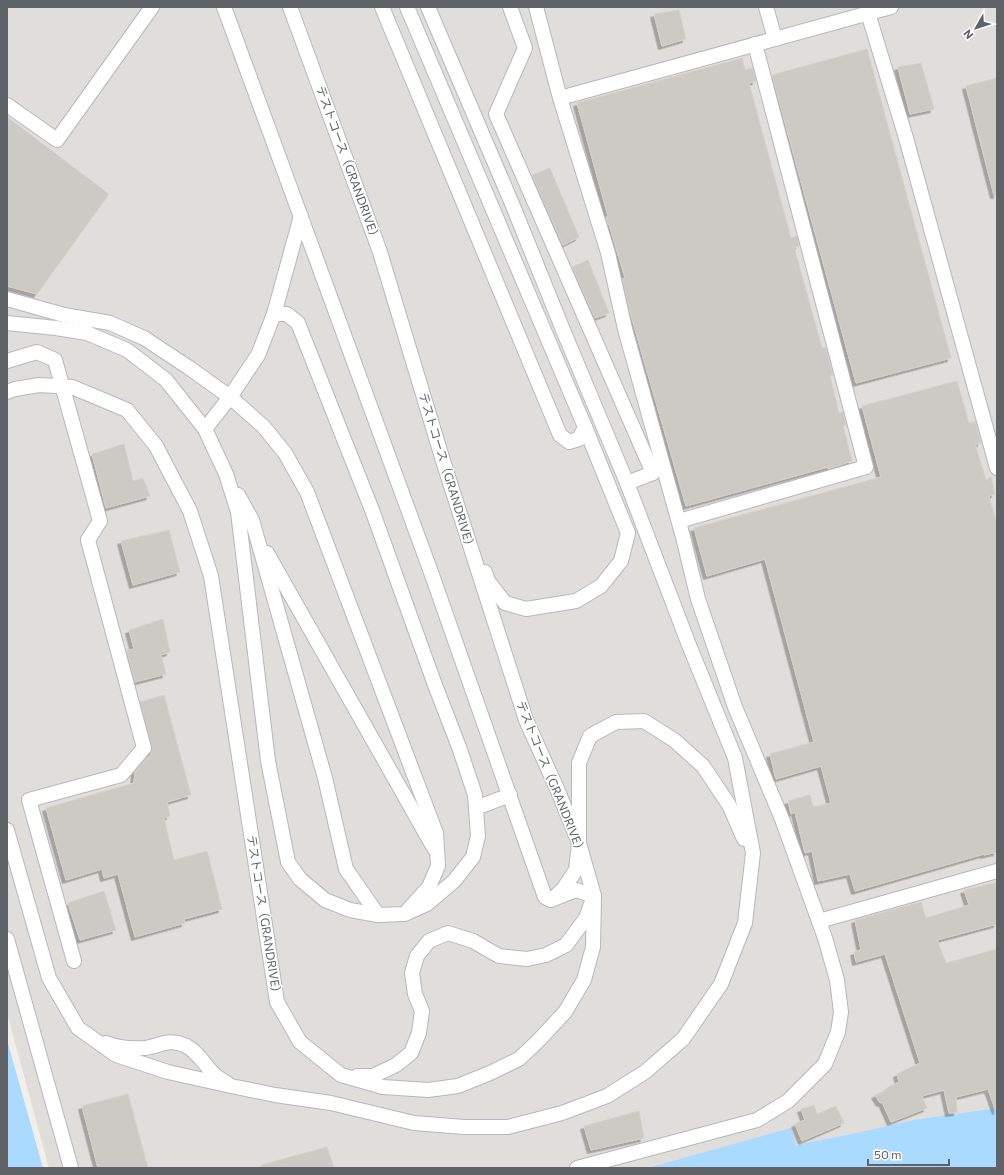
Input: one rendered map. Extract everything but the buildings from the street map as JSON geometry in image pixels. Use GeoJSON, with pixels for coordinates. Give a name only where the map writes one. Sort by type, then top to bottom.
{"type":"FeatureCollection","features":[{"type":"Feature","properties":{"kind":"lane"},"geometry":{"type":"LineString","coordinates":[[7,105],[57,140],[152,7]]}},
{"type":"Feature","properties":{"kind":"lane"},"geometry":{"type":"LineString","coordinates":[[224,7],[432,575],[545,897],[551,900],[576,890],[594,896],[586,918],[566,945],[546,955],[527,959],[499,956],[473,941],[448,933],[429,941],[417,956],[412,972],[415,994],[422,1011],[420,1033],[411,1053],[396,1066],[373,1076],[341,1075]]}},
{"type":"Feature","properties":{"kind":"lane","name":"テストコース（GRANDRIVE）"},"geometry":{"type":"LineString","coordinates":[[7,392],[15,389],[39,385],[72,387],[127,410],[156,446],[190,511],[211,576],[277,1002],[300,1042],[341,1075],[383,1087],[428,1090],[458,1086],[519,1059],[565,1012],[584,980],[593,947],[594,896],[579,843],[558,791],[526,720],[444,464],[380,252],[290,7]]}},
{"type":"Feature","properties":{"kind":"lane"},"geometry":{"type":"LineString","coordinates":[[382,7],[560,436],[569,442],[579,439],[585,427]]}},
{"type":"Feature","properties":{"kind":"lane"},"geometry":{"type":"LineString","coordinates":[[407,7],[585,427],[628,533],[621,561],[601,586],[576,601],[526,609],[505,603],[488,581],[444,464]]}},
{"type":"Feature","properties":{"kind":"lane"},"geometry":{"type":"LineString","coordinates":[[7,830],[49,978],[78,1028],[116,1055],[168,1072],[231,1086],[275,1095],[331,1102],[414,1123],[464,1127],[508,1127],[562,1113],[607,1096],[645,1072],[683,1039],[721,984],[745,923],[753,853],[735,758],[688,645],[627,483],[562,330],[513,206],[428,7]]}},
{"type":"Feature","properties":{"kind":"lane"},"geometry":{"type":"LineString","coordinates":[[510,7],[525,48],[496,114],[653,473],[627,483]]}},
{"type":"Feature","properties":{"kind":"lane"},"geometry":{"type":"LineString","coordinates":[[766,7],[775,39]]}},
{"type":"Feature","properties":{"kind":"lane"},"geometry":{"type":"LineString","coordinates":[[560,98],[890,7]]}},
{"type":"Feature","properties":{"kind":"lane"},"geometry":{"type":"LineString","coordinates":[[537,10],[560,98],[608,253],[625,329],[679,521],[698,599],[735,707],[782,819],[825,938],[837,980],[841,1012],[838,1032],[825,1064],[788,1101],[757,1120],[577,1168]]}},
{"type":"Feature","properties":{"kind":"lane"},"geometry":{"type":"LineString","coordinates":[[868,13],[908,145],[997,468]]}},
{"type":"Feature","properties":{"kind":"lane"},"geometry":{"type":"LineString","coordinates":[[679,521],[866,467],[755,44]]}},
{"type":"Feature","properties":{"kind":"lane"},"geometry":{"type":"LineString","coordinates":[[205,429],[230,397],[258,356],[274,314],[301,216]]}},
{"type":"Feature","properties":{"kind":"lane"},"geometry":{"type":"LineString","coordinates":[[7,299],[64,315],[110,324],[144,338],[230,397],[263,426],[285,453],[307,492],[436,833],[438,866],[429,887],[405,914]]}},
{"type":"Feature","properties":{"kind":"lane"},"geometry":{"type":"LineString","coordinates":[[226,474],[238,512],[268,761],[288,862],[300,879],[325,900],[350,910],[378,915],[405,914],[427,904],[454,881],[473,857],[478,836],[474,795],[459,747],[372,510],[298,322],[287,314],[274,314]]}},
{"type":"Feature","properties":{"kind":"lane"},"geometry":{"type":"LineString","coordinates":[[7,323],[87,333],[127,350],[166,380],[205,429],[226,474],[252,520],[325,778],[346,869],[378,915]]}},
{"type":"Feature","properties":{"kind":"lane"},"geometry":{"type":"LineString","coordinates":[[7,361],[37,352],[55,360],[100,521],[88,540],[144,748],[120,776],[29,800],[74,961]]}},
{"type":"Feature","properties":{"kind":"lane"},"geometry":{"type":"LineString","coordinates":[[256,534],[437,854]]}},
{"type":"Feature","properties":{"kind":"lane"},"geometry":{"type":"LineString","coordinates":[[551,900],[564,888],[576,870],[579,843],[579,763],[590,736],[616,722],[644,721],[674,740],[703,766],[729,805],[744,837],[749,885]]}},
{"type":"Feature","properties":{"kind":"lane"},"geometry":{"type":"LineString","coordinates":[[476,808],[510,795]]}},
{"type":"Feature","properties":{"kind":"lane"},"geometry":{"type":"LineString","coordinates":[[819,921],[997,871]]}},
{"type":"Feature","properties":{"kind":"lane"},"geometry":{"type":"LineString","coordinates":[[7,939],[71,1168]]}},
{"type":"Feature","properties":{"kind":"lane"},"geometry":{"type":"LineString","coordinates":[[90,1037],[111,1046],[129,1048],[147,1048],[165,1042],[185,1045],[201,1058],[215,1075],[231,1086]]}},
{"type":"Feature","properties":{"kind":"shaded area"},"geometry":{"type":"Polygon","coordinates":[[[7,7],[997,7],[997,1128],[797,1144],[699,1168],[49,1168],[7,1013],[7,7]]]}},
{"type":"Feature","properties":{"kind":"water"},"geometry":{"type":"Polygon","coordinates":[[[7,1040],[43,1168],[7,1168],[7,1040]]]}},
{"type":"Feature","properties":{"kind":"water"},"geometry":{"type":"Polygon","coordinates":[[[997,1108],[997,1168],[648,1168],[791,1128],[796,1145],[914,1120],[997,1108]]]}}]}
